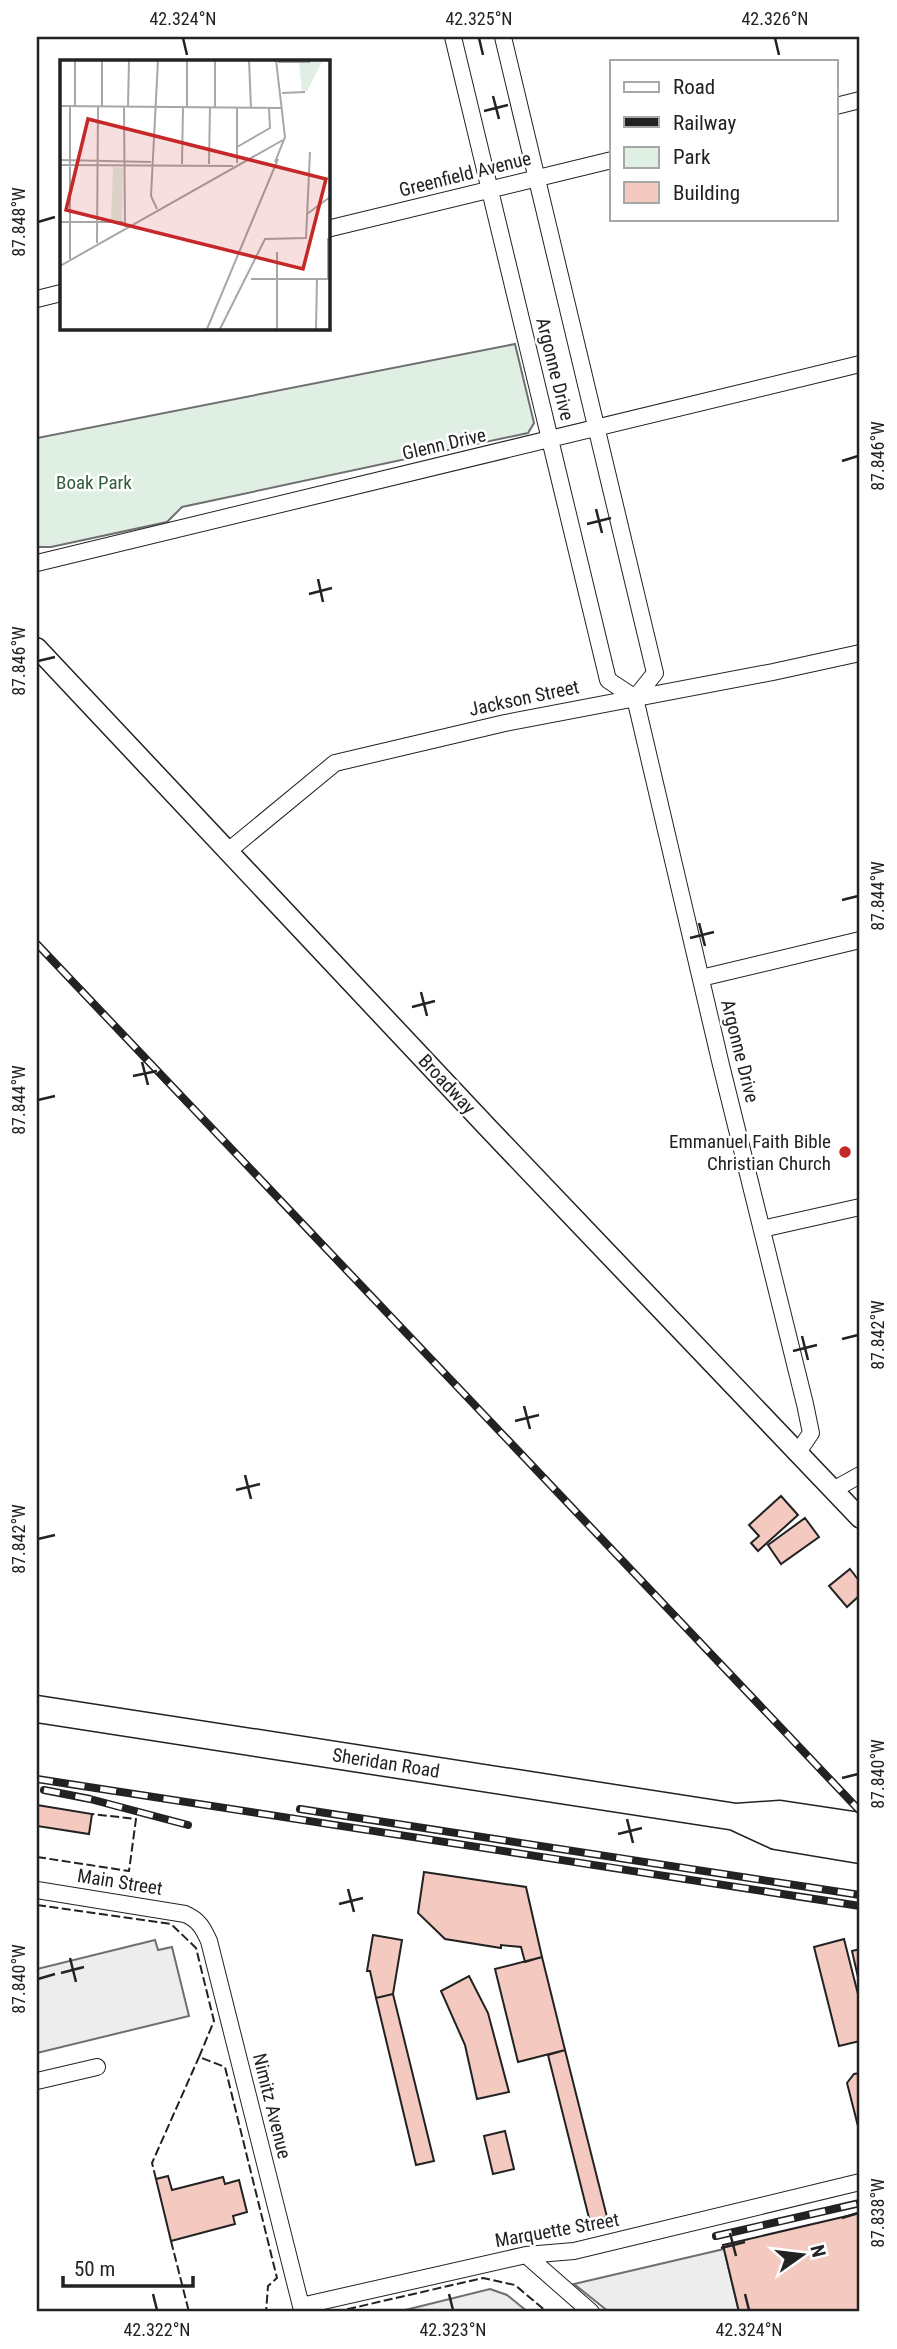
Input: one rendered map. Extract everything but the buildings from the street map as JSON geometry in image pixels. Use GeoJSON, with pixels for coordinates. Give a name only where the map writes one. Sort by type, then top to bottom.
{"type":"FeatureCollection","features":[{"type":"Feature","properties":{"kind":"highway","name":"Sheridan Road"},"geometry":{"type":"LineString","coordinates":[[37,1709],[736,1817],[780,1814],[860,1826]]}},
{"type":"Feature","properties":{"kind":"highway","name":"Sheridan Road"},"geometry":{"type":"LineString","coordinates":[[736,1817],[776,1836],[860,1850]]}},
{"type":"Feature","properties":{"kind":"street","name":"Argonne Drive"},"geometry":{"type":"LineString","coordinates":[[453,37],[608,680],[635,698],[811,1433],[798,1452]]}},
{"type":"Feature","properties":{"kind":"street","name":"Argonne Drive"},"geometry":{"type":"LineString","coordinates":[[503,37],[655,673],[635,698]]}},
{"type":"Feature","properties":{"kind":"street"},"geometry":{"type":"LineString","coordinates":[[838,106],[860,100]]}},
{"type":"Feature","properties":{"kind":"street","name":"Greenfield Avenue"},"geometry":{"type":"LineString","coordinates":[[329,229],[610,160]]}},
{"type":"Feature","properties":{"kind":"street"},"geometry":{"type":"LineString","coordinates":[[37,299],[60,293]]}},
{"type":"Feature","properties":{"kind":"street","name":"Glenn Drive"},"geometry":{"type":"LineString","coordinates":[[37,563],[860,365]]}},
{"type":"Feature","properties":{"kind":"street","name":"Broadway"},"geometry":{"type":"LineString","coordinates":[[37,648],[227,852],[860,1518]]}},
{"type":"Feature","properties":{"kind":"street","name":"Jackson Street"},"geometry":{"type":"LineString","coordinates":[[227,852],[335,763],[505,723],[860,653]]}},
{"type":"Feature","properties":{"kind":"street"},"geometry":{"type":"LineString","coordinates":[[701,978],[860,940]]}},
{"type":"Feature","properties":{"kind":"street"},"geometry":{"type":"LineString","coordinates":[[762,1229],[860,1207]]}},
{"type":"Feature","properties":{"kind":"street"},"geometry":{"type":"LineString","coordinates":[[834,1490],[860,1475]]}},
{"type":"Feature","properties":{"kind":"street","name":"Main Street"},"geometry":{"type":"LineString","coordinates":[[37,1890],[185,1914],[196,1919]]}},
{"type":"Feature","properties":{"kind":"street","name":"Nimitz Avenue"},"geometry":{"type":"LineString","coordinates":[[196,1919],[209,1941],[301,2306]]}},
{"type":"Feature","properties":{"kind":"street"},"geometry":{"type":"LineString","coordinates":[[37,2081],[97,2067]]}},
{"type":"Feature","properties":{"kind":"street","name":"Marquette Street"},"geometry":{"type":"LineString","coordinates":[[301,2306],[526,2255],[575,2251],[860,2182]]}},
{"type":"Feature","properties":{"kind":"street"},"geometry":{"type":"LineString","coordinates":[[526,2255],[591,2312]]}},
{"type":"Feature","properties":{"kind":"green space","name":"Boak Park"},"geometry":{"type":"Polygon","coordinates":[[[515,344],[534,423],[528,433],[182,507],[167,522],[51,547],[37,547],[37,438],[515,344]]]}},
{"type":"Feature","properties":{"kind":"shaded area"},"geometry":{"type":"Polygon","coordinates":[[[155,1940],[158,1950],[172,1947],[189,2016],[37,2053],[37,1969],[155,1940]]]}},
{"type":"Feature","properties":{"kind":"shaded area"},"geometry":{"type":"Polygon","coordinates":[[[724,2249],[739,2312],[609,2312],[574,2284],[724,2249]]]}},
{"type":"Feature","properties":{"kind":"shaded area"},"geometry":{"type":"Polygon","coordinates":[[[490,2289],[507,2295],[528,2312],[397,2312],[490,2289]]]}},
{"type":"Feature","properties":{"kind":"railway"},"geometry":{"type":"LineString","coordinates":[[37,944],[860,1811]]}},
{"type":"Feature","properties":{"kind":"railway"},"geometry":{"type":"LineString","coordinates":[[37,1779],[860,1906]]}},
{"type":"Feature","properties":{"kind":"railway"},"geometry":{"type":"LineString","coordinates":[[44,1790],[90,1799],[188,1825]]}},
{"type":"Feature","properties":{"kind":"railway"},"geometry":{"type":"LineString","coordinates":[[300,1809],[860,1895]]}},
{"type":"Feature","properties":{"kind":"railway"},"geometry":{"type":"LineString","coordinates":[[716,2236],[860,2203]]}},
{"type":"Feature","properties":{"kind":"fence"},"geometry":{"type":"LineString","coordinates":[[37,1857],[129,1871],[136,1819],[92,1814]]}},
{"type":"Feature","properties":{"kind":"fence"},"geometry":{"type":"LineString","coordinates":[[37,1905],[171,1924],[196,1948],[214,2021],[199,2057],[225,2067],[277,2278],[268,2286],[266,2312]]}},
{"type":"Feature","properties":{"kind":"fence"},"geometry":{"type":"LineString","coordinates":[[156,2179],[152,2163],[199,2057]]}},
{"type":"Feature","properties":{"kind":"fence"},"geometry":{"type":"LineString","coordinates":[[171,2241],[189,2312]]}},
{"type":"Feature","properties":{"kind":"fence"},"geometry":{"type":"LineString","coordinates":[[335,2312],[483,2278],[515,2285],[547,2312]]}},
{"type":"Feature","properties":{"kind":"place","name":"Emmanuel Faith Bible Christian Church"},"geometry":{"type":"Point","coordinates":[845,1152]}}]}
